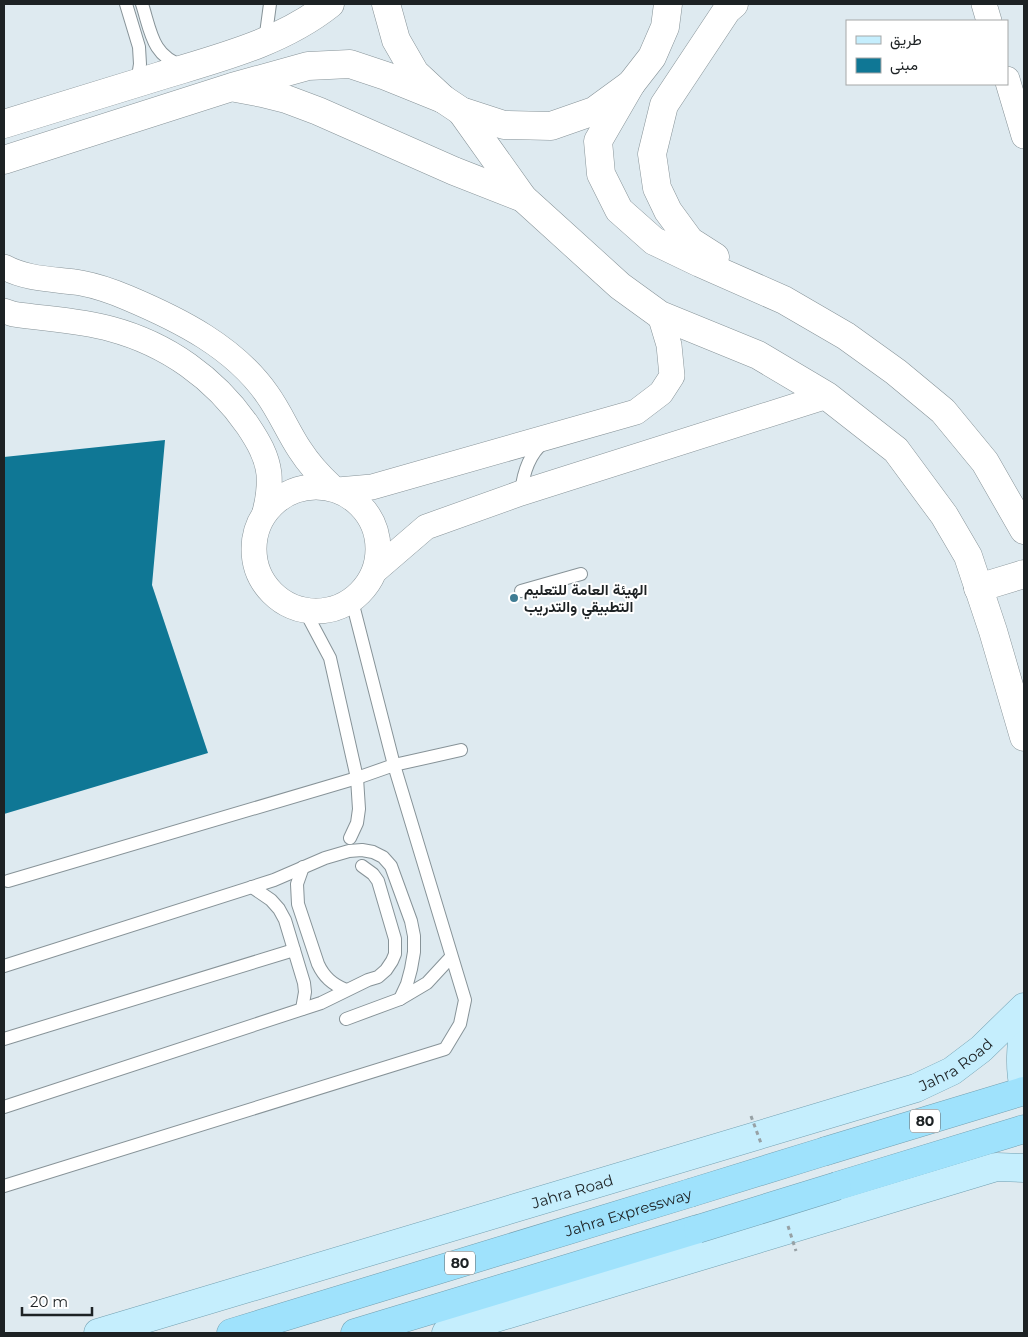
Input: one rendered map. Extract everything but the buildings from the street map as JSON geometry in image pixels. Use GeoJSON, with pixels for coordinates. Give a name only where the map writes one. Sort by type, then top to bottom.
{"type":"FeatureCollection","features":[{"type":"Feature","properties":{"kind":"highway","name":"Jahra Expressway"},"geometry":{"type":"LineString","coordinates":[[231,1333],[1024,1090]]}},
{"type":"Feature","properties":{"kind":"highway","name":"80"},"geometry":{"type":"LineString","coordinates":[[355,1333],[1024,1129]]}},
{"type":"Feature","properties":{"kind":"main road","name":"Jahra Road"},"geometry":{"type":"LineString","coordinates":[[98,1333],[916,1088],[952,1071],[981,1049],[1024,1007]]}},
{"type":"Feature","properties":{"kind":"main road"},"geometry":{"type":"LineString","coordinates":[[1024,1025],[1020,1050],[1024,1090]]}},
{"type":"Feature","properties":{"kind":"main road"},"geometry":{"type":"LineString","coordinates":[[446,1333],[996,1167],[1024,1168]]}},
{"type":"Feature","properties":{"kind":"street"},"geometry":{"type":"LineString","coordinates":[[4,124],[188,68],[264,42],[298,26],[330,4]]}},
{"type":"Feature","properties":{"kind":"street"},"geometry":{"type":"LineString","coordinates":[[386,4],[396,40],[416,72],[452,105],[524,198],[620,286],[660,315],[758,355],[827,396],[896,450],[944,514],[968,556],[1024,737]]}},
{"type":"Feature","properties":{"kind":"street"},"geometry":{"type":"LineString","coordinates":[[734,4],[727,10],[664,105],[652,154],[657,188],[668,211],[690,241],[784,300],[846,336],[896,372],[943,411],[984,462],[1024,530]]}},
{"type":"Feature","properties":{"kind":"street"},"geometry":{"type":"LineString","coordinates":[[984,4],[989,20]]}},
{"type":"Feature","properties":{"kind":"street"},"geometry":{"type":"LineString","coordinates":[[670,11],[652,57],[632,84],[598,141],[601,174],[619,210],[654,241],[784,300]]}},
{"type":"Feature","properties":{"kind":"street"},"geometry":{"type":"LineString","coordinates":[[4,160],[308,66],[350,64],[386,76],[504,125],[551,126],[594,111],[632,84]]}},
{"type":"Feature","properties":{"kind":"street"},"geometry":{"type":"LineString","coordinates":[[1008,82],[1024,136]]}},
{"type":"Feature","properties":{"kind":"street"},"geometry":{"type":"LineString","coordinates":[[232,88],[286,99],[318,111],[454,171],[524,198]]}},
{"type":"Feature","properties":{"kind":"street"},"geometry":{"type":"LineString","coordinates":[[4,267],[29,277],[83,284],[122,296],[160,311],[222,348],[246,369],[267,393],[300,450],[320,476],[335,489],[356,500],[369,514],[377,531],[380,551],[376,570],[366,587],[352,601],[329,610],[305,610],[285,603],[269,590],[258,572],[254,552],[256,531],[265,512],[269,493],[269,474],[262,449],[238,412],[194,368],[168,352],[110,328],[13,314],[4,311]]}},
{"type":"Feature","properties":{"kind":"street"},"geometry":{"type":"LineString","coordinates":[[265,512],[278,499],[295,490],[313,486],[335,489],[372,487],[636,412],[661,393],[672,376],[668,345],[660,315]]}},
{"type":"Feature","properties":{"kind":"street"},"geometry":{"type":"LineString","coordinates":[[376,570],[426,528],[521,493],[827,396]]}},
{"type":"Feature","properties":{"kind":"street"},"geometry":{"type":"LineString","coordinates":[[978,588],[1024,574]]}},
{"type":"Feature","properties":{"kind":"lane"},"geometry":{"type":"LineString","coordinates":[[126,4],[139,47],[140,64],[137,83]]}},
{"type":"Feature","properties":{"kind":"lane"},"geometry":{"type":"LineString","coordinates":[[142,4],[153,40],[159,52],[167,59],[188,68]]}},
{"type":"Feature","properties":{"kind":"lane"},"geometry":{"type":"LineString","coordinates":[[264,42],[270,4]]}},
{"type":"Feature","properties":{"kind":"lane"},"geometry":{"type":"LineString","coordinates":[[521,493],[524,473],[532,455],[541,444],[552,436]]}},
{"type":"Feature","properties":{"kind":"lane"},"geometry":{"type":"LineString","coordinates":[[521,591],[581,574]]}},
{"type":"Feature","properties":{"kind":"lane"},"geometry":{"type":"LineString","coordinates":[[4,1186],[445,1049],[460,1024],[465,1000],[394,765],[352,601]]}},
{"type":"Feature","properties":{"kind":"lane"},"geometry":{"type":"LineString","coordinates":[[305,610],[330,658],[356,778],[359,809],[357,823],[350,838]]}},
{"type":"Feature","properties":{"kind":"lane"},"geometry":{"type":"LineString","coordinates":[[8,881],[356,778],[394,765],[461,750]]}},
{"type":"Feature","properties":{"kind":"lane"},"geometry":{"type":"LineString","coordinates":[[4,966],[252,887],[326,858],[349,851],[362,850],[373,852],[383,857],[391,866],[411,921],[414,936],[414,952],[407,984],[400,999]]}},
{"type":"Feature","properties":{"kind":"lane"},"geometry":{"type":"LineString","coordinates":[[4,1107],[321,1003],[378,977],[392,961],[395,954],[395,939],[378,881],[373,874],[362,866]]}},
{"type":"Feature","properties":{"kind":"lane"},"geometry":{"type":"LineString","coordinates":[[303,867],[297,884],[298,904],[318,964],[328,980],[346,990]]}},
{"type":"Feature","properties":{"kind":"lane"},"geometry":{"type":"LineString","coordinates":[[252,887],[262,892],[271,900],[285,920],[304,983],[302,1009]]}},
{"type":"Feature","properties":{"kind":"lane"},"geometry":{"type":"LineString","coordinates":[[4,1039],[294,950]]}},
{"type":"Feature","properties":{"kind":"lane"},"geometry":{"type":"LineString","coordinates":[[346,1018],[400,999],[427,983],[451,957]]}},
{"type":"Feature","properties":{"kind":"place","name":"الهيئة العامة للتعليم التطبيقي والتدريب"},"geometry":{"type":"Point","coordinates":[514,598]}}]}
